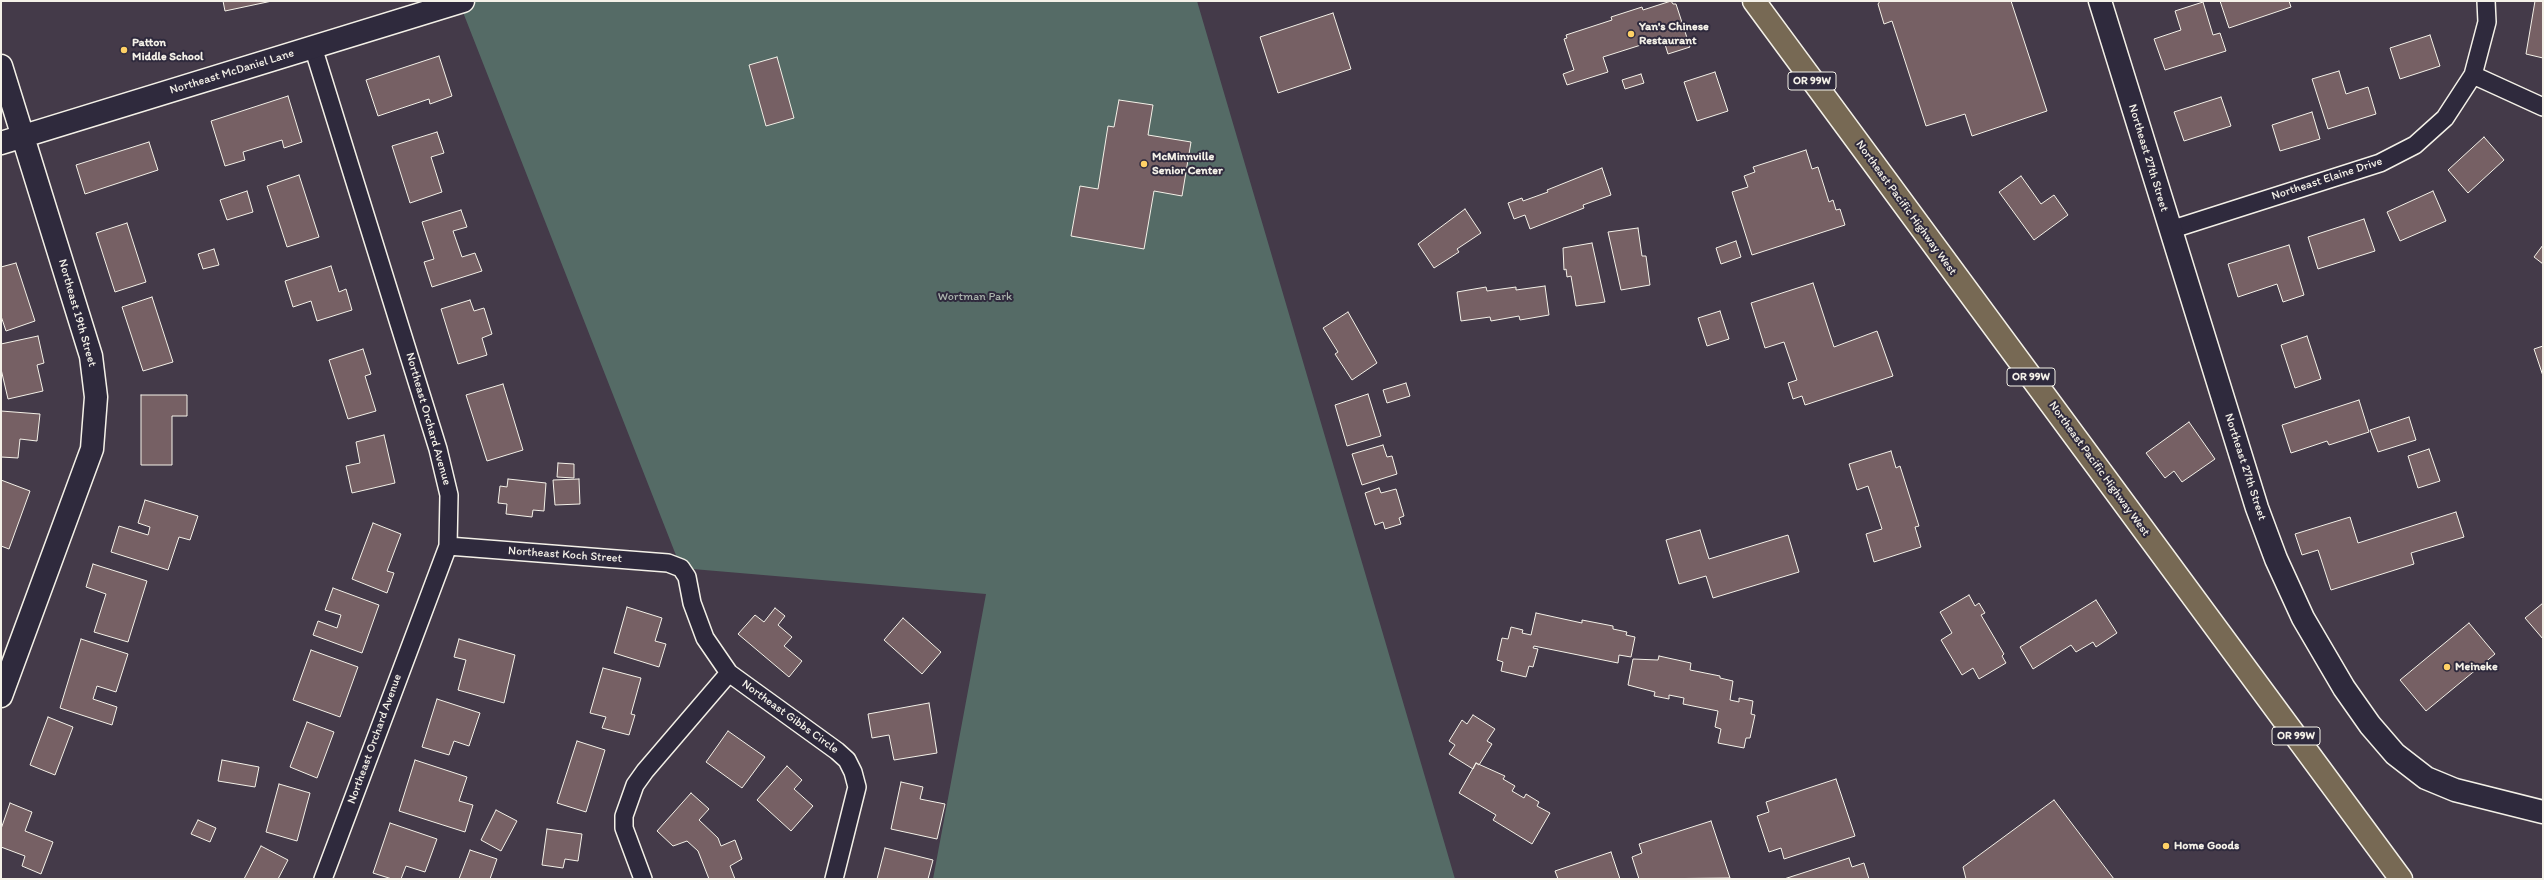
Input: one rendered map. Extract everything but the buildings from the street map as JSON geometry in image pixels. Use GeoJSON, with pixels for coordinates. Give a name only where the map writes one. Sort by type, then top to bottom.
{"type":"FeatureCollection","features":[{"type":"Feature","properties":{"kind":"highway","name":"Northeast Pacific Highway West"},"geometry":{"type":"LineString","coordinates":[[1754,1],[2401,879]]}},
{"type":"Feature","properties":{"kind":"street","name":"Northeast McDaniel Lane"},"geometry":{"type":"LineString","coordinates":[[1,143],[463,1]]}},
{"type":"Feature","properties":{"kind":"street","name":"Northeast 27th Street"},"geometry":{"type":"LineString","coordinates":[[2100,1],[2257,508],[2276,559],[2304,618],[2344,688],[2370,726],[2395,754],[2426,778],[2455,790],[2543,812]]}},
{"type":"Feature","properties":{"kind":"street","name":"Northeast Elaine Drive"},"geometry":{"type":"LineString","coordinates":[[2170,230],[2380,163],[2415,145],[2445,118],[2473,75],[2487,22],[2486,1]]}},
{"type":"Feature","properties":{"kind":"street","name":"Northeast Orchard Avenue"},"geometry":{"type":"LineString","coordinates":[[314,47],[438,449],[449,495],[448,546],[323,879]]}},
{"type":"Feature","properties":{"kind":"street","name":"Northeast 19th Street"},"geometry":{"type":"LineString","coordinates":[[1,66],[91,356],[95,378],[96,420],[92,449],[1,696]]}},
{"type":"Feature","properties":{"kind":"street"},"geometry":{"type":"LineString","coordinates":[[2473,75],[2543,107]]}},
{"type":"Feature","properties":{"kind":"street","name":"Northeast Koch Street"},"geometry":{"type":"LineString","coordinates":[[448,546],[668,563],[681,568]]}},
{"type":"Feature","properties":{"kind":"street","name":"Northeast Gibbs Circle"},"geometry":{"type":"LineString","coordinates":[[681,568],[687,577],[692,603],[704,638],[729,673],[837,751],[846,760],[853,772],[857,787],[834,879]]}},
{"type":"Feature","properties":{"kind":"street","name":"Northeast Gibbs Circle"},"geometry":{"type":"LineString","coordinates":[[643,879],[624,828],[624,816],[635,785],[645,770],[729,673]]}},
{"type":"Feature","properties":{"kind":"green space","name":"Wortman Park"},"geometry":{"type":"Polygon","coordinates":[[[1197,1],[1455,879],[933,879],[986,594],[681,568],[459,2],[1197,1]]]}},
{"type":"Feature","properties":{"kind":"place","name":"Yan's Chinese Restaurant"},"geometry":{"type":"Point","coordinates":[1631,34]}},
{"type":"Feature","properties":{"kind":"place","name":"Patton Middle School"},"geometry":{"type":"Point","coordinates":[124,50]}},
{"type":"Feature","properties":{"kind":"place","name":"McMinnville Senior Center"},"geometry":{"type":"Point","coordinates":[1144,164]}},
{"type":"Feature","properties":{"kind":"place","name":"Meineke"},"geometry":{"type":"Point","coordinates":[2447,667]}},
{"type":"Feature","properties":{"kind":"place","name":"Home Goods"},"geometry":{"type":"Point","coordinates":[2166,846]}}]}
